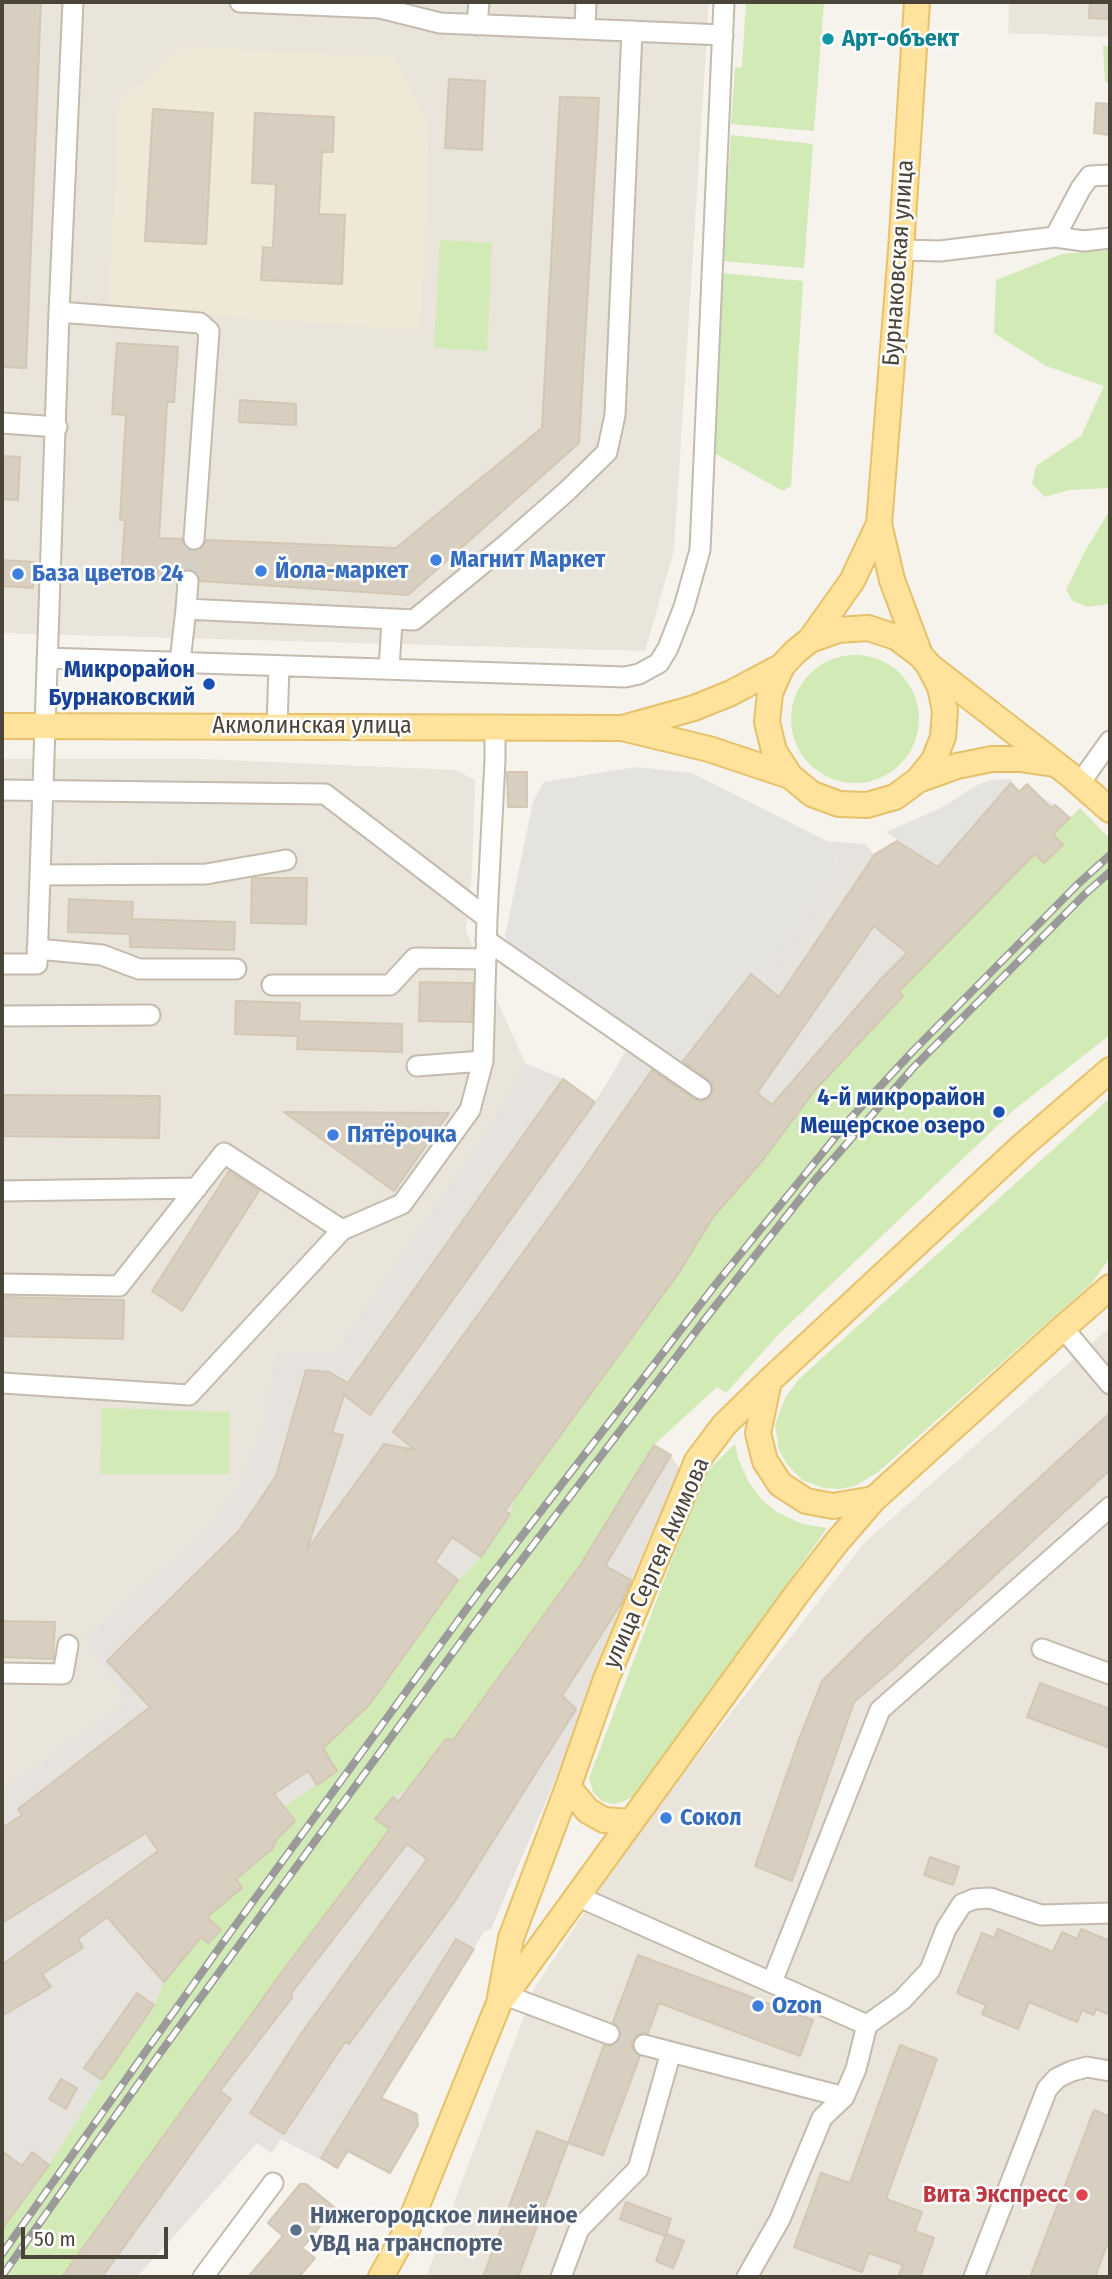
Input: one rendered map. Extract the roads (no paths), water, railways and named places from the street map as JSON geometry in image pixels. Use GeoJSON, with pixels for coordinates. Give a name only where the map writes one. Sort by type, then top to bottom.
{"type":"FeatureCollection","features":[{"type":"Feature","properties":{"kind":"main road","name":"Бурнаковская улица"},"geometry":{"type":"LineString","coordinates":[[879,524],[917,2]]}},
{"type":"Feature","properties":{"kind":"main road"},"geometry":{"type":"LineString","coordinates":[[879,524],[892,580],[924,660],[940,687],[945,711],[943,737],[934,760],[918,780],[895,797],[867,805],[839,804],[812,794],[790,776],[774,751],[767,722],[770,693],[782,666],[810,640],[852,582],[879,524]]}},
{"type":"Feature","properties":{"kind":"main road"},"geometry":{"type":"LineString","coordinates":[[810,640],[838,630],[867,628],[896,637],[1080,783],[1110,810]]}},
{"type":"Feature","properties":{"kind":"main road"},"geometry":{"type":"LineString","coordinates":[[622,728],[694,708],[731,693],[782,666]]}},
{"type":"Feature","properties":{"kind":"main road","name":"Акмолинская улица"},"geometry":{"type":"LineString","coordinates":[[2,726],[622,728]]}},
{"type":"Feature","properties":{"kind":"main road"},"geometry":{"type":"LineString","coordinates":[[622,728],[709,749],[790,776]]}},
{"type":"Feature","properties":{"kind":"main road"},"geometry":{"type":"LineString","coordinates":[[918,780],[957,766],[992,759],[1020,759],[1054,764]]}},
{"type":"Feature","properties":{"kind":"main road","name":"улица Сергея Акимова"},"geometry":{"type":"LineString","coordinates":[[502,1999],[511,1938],[606,1679],[696,1461],[724,1425],[769,1381],[1022,1146],[1110,1070]]}},
{"type":"Feature","properties":{"kind":"main road"},"geometry":{"type":"LineString","coordinates":[[1087,1308],[1110,1270]]}},
{"type":"Feature","properties":{"kind":"main road","name":"улица Сергея Акимова"},"geometry":{"type":"LineString","coordinates":[[382,2276],[407,2230],[502,1999],[796,1595],[874,1499],[1110,1287]]}},
{"type":"Feature","properties":{"kind":"main road"},"geometry":{"type":"LineString","coordinates":[[769,1381],[758,1433],[765,1461],[780,1485],[806,1502],[833,1507],[874,1499]]}},
{"type":"Feature","properties":{"kind":"main road"},"geometry":{"type":"LineString","coordinates":[[568,1787],[588,1811],[604,1820],[631,1822]]}},
{"type":"Feature","properties":{"kind":"lane"},"geometry":{"type":"LineString","coordinates":[[2,964],[37,964],[59,312],[73,2]]}},
{"type":"Feature","properties":{"kind":"lane"},"geometry":{"type":"LineString","coordinates":[[240,2],[380,5],[440,23],[723,35]]}},
{"type":"Feature","properties":{"kind":"lane"},"geometry":{"type":"LineString","coordinates":[[477,25],[479,2]]}},
{"type":"Feature","properties":{"kind":"lane"},"geometry":{"type":"LineString","coordinates":[[585,29],[586,2]]}},
{"type":"Feature","properties":{"kind":"lane"},"geometry":{"type":"LineString","coordinates":[[47,658],[625,677],[650,670],[659,663],[668,648],[684,607],[700,550],[724,2]]}},
{"type":"Feature","properties":{"kind":"lane"},"geometry":{"type":"LineString","coordinates":[[186,610],[414,620],[509,542],[607,452],[615,415],[632,31]]}},
{"type":"Feature","properties":{"kind":"lane"},"geometry":{"type":"LineString","coordinates":[[1055,237],[1090,176],[1110,175]]}},
{"type":"Feature","properties":{"kind":"lane"},"geometry":{"type":"LineString","coordinates":[[901,250],[940,251],[1055,237],[1084,241],[1110,239]]}},
{"type":"Feature","properties":{"kind":"lane"},"geometry":{"type":"LineString","coordinates":[[59,312],[200,323],[209,331],[194,539]]}},
{"type":"Feature","properties":{"kind":"lane"},"geometry":{"type":"LineString","coordinates":[[2,423],[57,427]]}},
{"type":"Feature","properties":{"kind":"lane"},"geometry":{"type":"LineString","coordinates":[[180,662],[188,581]]}},
{"type":"Feature","properties":{"kind":"lane"},"geometry":{"type":"LineString","coordinates":[[389,669],[391,621]]}},
{"type":"Feature","properties":{"kind":"lane"},"geometry":{"type":"LineString","coordinates":[[277,726],[278,666]]}},
{"type":"Feature","properties":{"kind":"lane"},"geometry":{"type":"LineString","coordinates":[[2,1384],[189,1395],[342,1230],[402,1204],[470,1110],[483,1061],[486,918],[495,727]]}},
{"type":"Feature","properties":{"kind":"lane"},"geometry":{"type":"LineString","coordinates":[[1080,783],[1110,741]]}},
{"type":"Feature","properties":{"kind":"lane"},"geometry":{"type":"LineString","coordinates":[[2,790],[325,794],[486,918]]}},
{"type":"Feature","properties":{"kind":"lane"},"geometry":{"type":"LineString","coordinates":[[40,875],[206,874],[286,860]]}},
{"type":"Feature","properties":{"kind":"lane"},"geometry":{"type":"LineString","coordinates":[[37,949],[102,955],[139,969],[236,969]]}},
{"type":"Feature","properties":{"kind":"lane"},"geometry":{"type":"LineString","coordinates":[[272,985],[390,985],[415,958],[486,949],[701,1090]]}},
{"type":"Feature","properties":{"kind":"lane"},"geometry":{"type":"LineString","coordinates":[[2,1016],[150,1015]]}},
{"type":"Feature","properties":{"kind":"lane"},"geometry":{"type":"LineString","coordinates":[[416,1066],[483,1061]]}},
{"type":"Feature","properties":{"kind":"lane"},"geometry":{"type":"LineString","coordinates":[[2,1284],[120,1286],[224,1153],[342,1230]]}},
{"type":"Feature","properties":{"kind":"lane"},"geometry":{"type":"LineString","coordinates":[[2,1191],[197,1188]]}},
{"type":"Feature","properties":{"kind":"lane"},"geometry":{"type":"LineString","coordinates":[[1063,1328],[1108,1377]]}},
{"type":"Feature","properties":{"kind":"lane"},"geometry":{"type":"LineString","coordinates":[[772,1982],[880,1710],[1110,1507]]}},
{"type":"Feature","properties":{"kind":"lane"},"geometry":{"type":"LineString","coordinates":[[2,1674],[63,1674],[68,1645]]}},
{"type":"Feature","properties":{"kind":"lane"},"geometry":{"type":"LineString","coordinates":[[1042,1649],[1110,1674]]}},
{"type":"Feature","properties":{"kind":"lane"},"geometry":{"type":"LineString","coordinates":[[577,1896],[867,2025]]}},
{"type":"Feature","properties":{"kind":"lane"},"geometry":{"type":"LineString","coordinates":[[747,2277],[780,2219],[822,2118],[844,2097],[856,2069],[867,2025],[902,2000],[930,1970],[961,1904],[974,1899],[990,1898],[1041,1915],[1110,1913]]}},
{"type":"Feature","properties":{"kind":"lane"},"geometry":{"type":"LineString","coordinates":[[502,1999],[609,2034]]}},
{"type":"Feature","properties":{"kind":"lane"},"geometry":{"type":"LineString","coordinates":[[644,2045],[844,2097]]}},
{"type":"Feature","properties":{"kind":"lane"},"geometry":{"type":"LineString","coordinates":[[561,2277],[579,2229],[638,2169],[671,2052]]}},
{"type":"Feature","properties":{"kind":"lane"},"geometry":{"type":"LineString","coordinates":[[974,2277],[1047,2089],[1057,2078],[1072,2071],[1087,2067],[1110,2071]]}},
{"type":"Feature","properties":{"kind":"lane"},"geometry":{"type":"LineString","coordinates":[[203,2277],[273,2183]]}},
{"type":"Feature","properties":{"kind":"tunnel"},"geometry":{"type":"LineString","coordinates":[[188,581],[194,539]]}},
{"type":"Feature","properties":{"kind":"tunnel"},"geometry":{"type":"LineString","coordinates":[[609,2034],[644,2045]]}},
{"type":"Feature","properties":{"kind":"railway"},"geometry":{"type":"LineString","coordinates":[[2,2254],[227,1937],[484,1585],[716,1284],[850,1119],[913,1051],[1110,855]]}},
{"type":"Feature","properties":{"kind":"railway"},"geometry":{"type":"LineString","coordinates":[[2,2276],[158,2056],[495,1595],[706,1318],[815,1180],[913,1068],[1110,872]]}},
{"type":"Feature","properties":{"kind":"place","name":"Арт-объект"},"geometry":{"type":"Point","coordinates":[828,39]}},
{"type":"Feature","properties":{"kind":"place","name":"Магнит Маркет"},"geometry":{"type":"Point","coordinates":[436,560]}},
{"type":"Feature","properties":{"kind":"place","name":"Йола-маркет"},"geometry":{"type":"Point","coordinates":[261,571]}},
{"type":"Feature","properties":{"kind":"place","name":"База цветов 24"},"geometry":{"type":"Point","coordinates":[18,574]}},
{"type":"Feature","properties":{"kind":"place","name":"Микрорайон Бурнаковский"},"geometry":{"type":"Point","coordinates":[209,684]}},
{"type":"Feature","properties":{"kind":"place","name":"4-й микрорайон Мещерское озеро"},"geometry":{"type":"Point","coordinates":[999,1112]}},
{"type":"Feature","properties":{"kind":"place","name":"Пятёрочка"},"geometry":{"type":"Point","coordinates":[333,1135]}},
{"type":"Feature","properties":{"kind":"place","name":"Сокол"},"geometry":{"type":"Point","coordinates":[666,1818]}},
{"type":"Feature","properties":{"kind":"place","name":"Ozon"},"geometry":{"type":"Point","coordinates":[758,2006]}},
{"type":"Feature","properties":{"kind":"place","name":"Вита Экспресс"},"geometry":{"type":"Point","coordinates":[1082,2195]}},
{"type":"Feature","properties":{"kind":"place","name":"Нижегородское линейное УВД на транспорте"},"geometry":{"type":"Point","coordinates":[296,2230]}}]}
